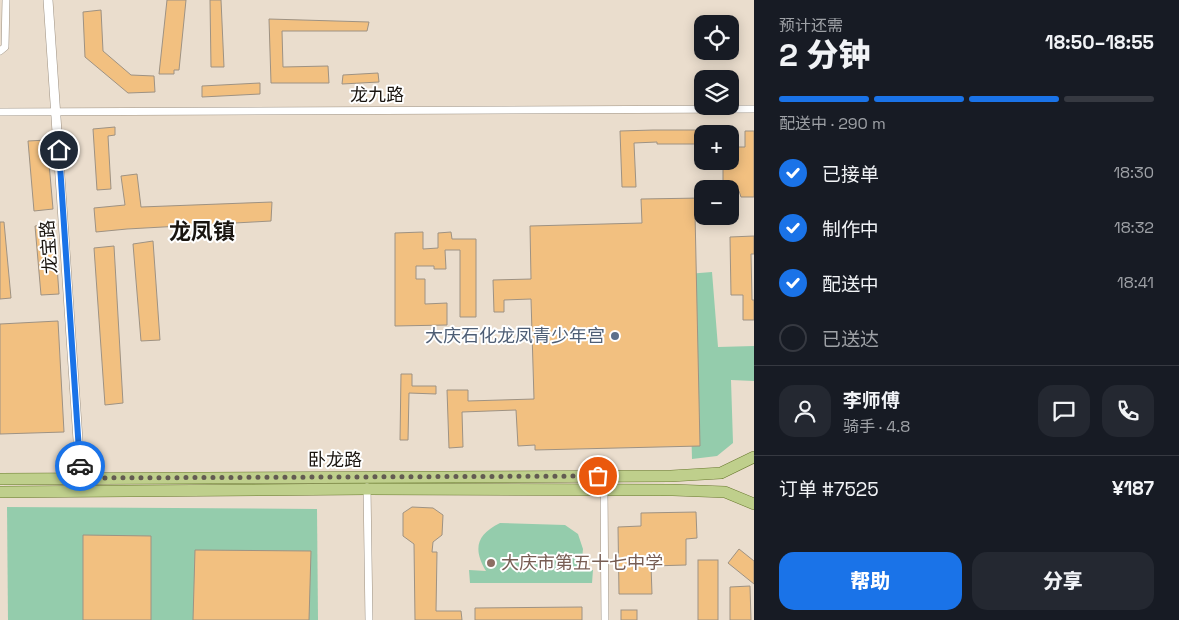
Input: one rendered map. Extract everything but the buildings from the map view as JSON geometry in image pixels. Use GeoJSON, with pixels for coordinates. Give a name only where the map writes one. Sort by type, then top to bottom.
{"type":"FeatureCollection","features":[{"type":"Feature","properties":{"kind":"main road","name":"卧龙路"},"geometry":{"type":"LineString","coordinates":[[0,479],[671,476],[721,473],[754,457]]}},
{"type":"Feature","properties":{"kind":"main road","name":"卧龙路"},"geometry":{"type":"LineString","coordinates":[[0,492],[367,489],[673,490],[725,492],[754,504]]}},
{"type":"Feature","properties":{"kind":"street"},"geometry":{"type":"LineString","coordinates":[[0,51],[5,47],[3,22],[6,0]]}},
{"type":"Feature","properties":{"kind":"street","name":"龙宝路"},"geometry":{"type":"LineString","coordinates":[[48,0],[82,491]]}},
{"type":"Feature","properties":{"kind":"street","name":"龙九路"},"geometry":{"type":"LineString","coordinates":[[0,112],[754,108]]}},
{"type":"Feature","properties":{"kind":"street"},"geometry":{"type":"LineString","coordinates":[[367,477],[369,620]]}},
{"type":"Feature","properties":{"kind":"street"},"geometry":{"type":"LineString","coordinates":[[604,489],[605,620]]}},
{"type":"Feature","properties":{"kind":"green space"},"geometry":{"type":"Polygon","coordinates":[[[712,272],[718,347],[754,346],[754,381],[731,380],[733,443],[717,456],[692,459],[687,274],[712,272]]]}},
{"type":"Feature","properties":{"kind":"green space"},"geometry":{"type":"Polygon","coordinates":[[[7,507],[317,509],[318,620],[8,620],[7,507]]]}},
{"type":"Feature","properties":{"kind":"green space"},"geometry":{"type":"Polygon","coordinates":[[[500,523],[565,525],[578,534],[583,549],[582,560],[576,571],[593,570],[592,583],[470,583],[469,570],[486,571],[479,556],[479,543],[486,532],[500,523]]]}},
{"type":"Feature","properties":{"kind":"way so far"},"geometry":{"type":"LineString","coordinates":[[80,466],[81,478],[598,476]]}},
{"type":"Feature","properties":{"kind":"place","name":"大庆石化龙凤青少年宫"},"geometry":{"type":"Point","coordinates":[615,336]}},
{"type":"Feature","properties":{"kind":"place","name":"大庆市第五十七中学"},"geometry":{"type":"Point","coordinates":[491,563]}},
{"type":"Feature","properties":{"kind":"district","name":"龙凤镇"},"geometry":{"type":"Point","coordinates":[202,231]}},
{"type":"Feature","properties":{"kind":"route"},"geometry":{"type":"LineString","coordinates":[[59,150],[80,466]]}}]}
